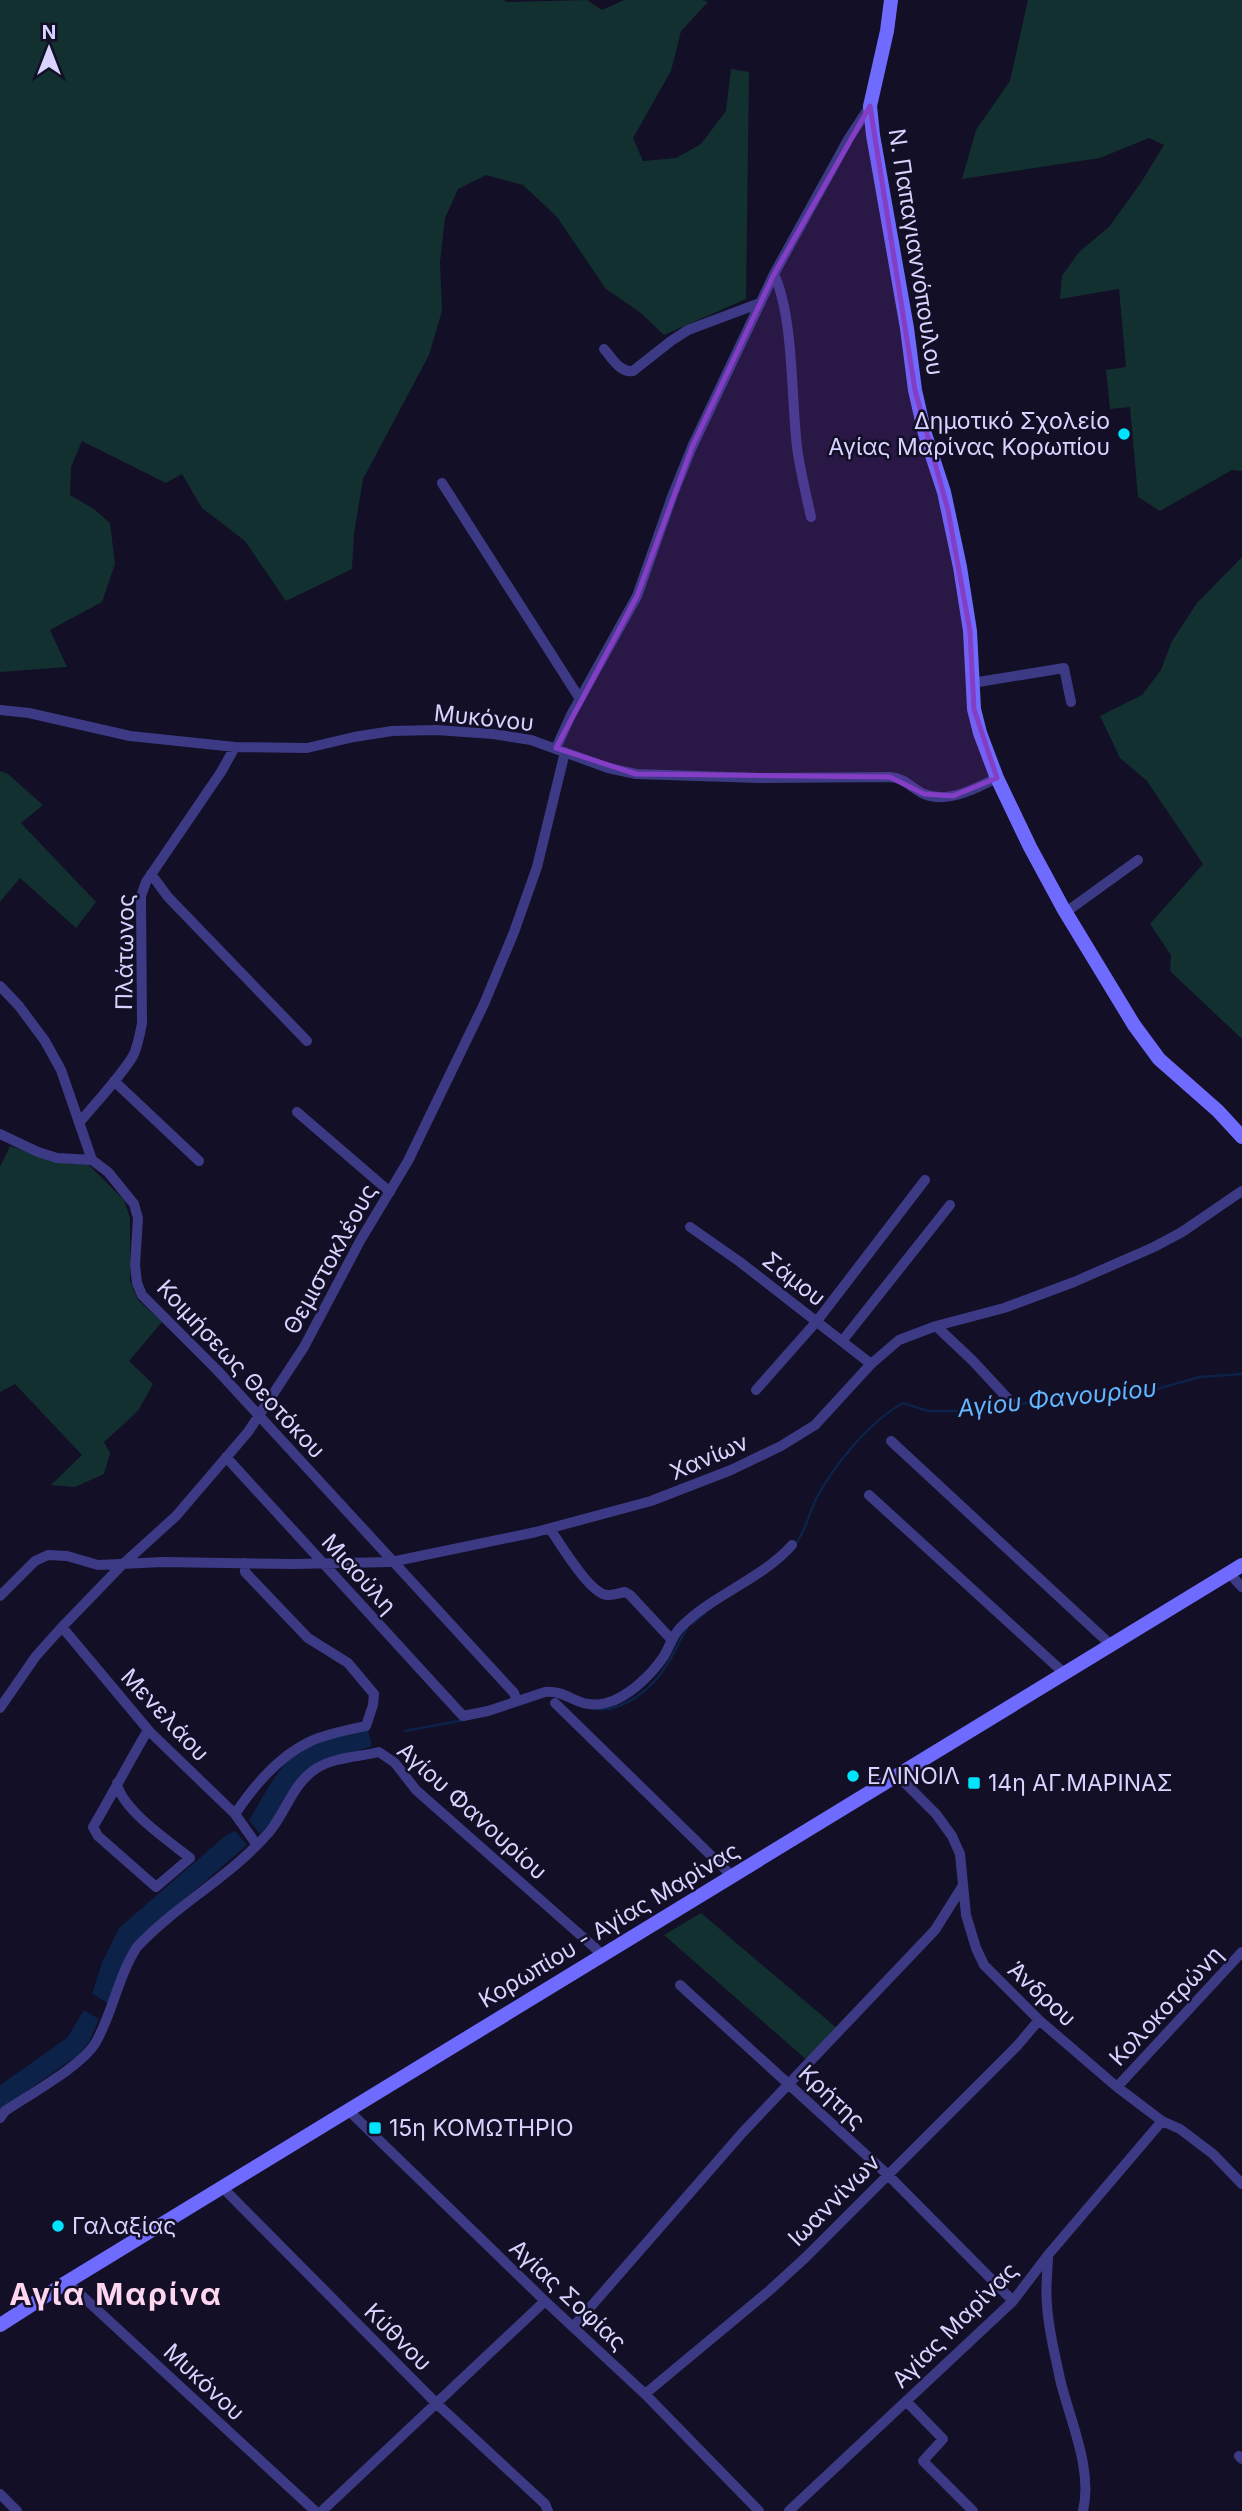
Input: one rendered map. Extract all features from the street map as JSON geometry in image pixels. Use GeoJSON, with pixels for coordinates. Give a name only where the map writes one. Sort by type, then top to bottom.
{"type":"FeatureCollection","features":[{"type":"Feature","properties":{"kind":"main road","name":"Ν. Παπαγιαννόπουλου"},"geometry":{"type":"LineString","coordinates":[[891,0],[887,31],[870,106],[876,156],[907,328],[915,390],[925,434],[944,492],[960,567],[970,631],[972,682],[980,733],[997,778],[1030,847],[1134,1025],[1159,1059],[1218,1111],[1242,1137]]}},
{"type":"Feature","properties":{"kind":"main road","name":"Κορωπίου - Αγίας Μαρίνας"},"geometry":{"type":"LineString","coordinates":[[0,2325],[1242,1565]]}},
{"type":"Feature","properties":{"kind":"street","name":"Θεμιστοκλέους"},"geometry":{"type":"LineString","coordinates":[[0,1708],[36,1656],[62,1627],[122,1565],[176,1516],[248,1432],[303,1347],[360,1241],[408,1161],[464,1049],[514,932],[545,840],[561,750],[580,699],[637,596],[692,447],[774,274],[849,138],[870,106]]}},
{"type":"Feature","properties":{"kind":"street"},"geometry":{"type":"LineString","coordinates":[[774,274],[780,286],[786,321],[797,450],[811,517]]}},
{"type":"Feature","properties":{"kind":"street"},"geometry":{"type":"LineString","coordinates":[[604,349],[622,369],[633,371],[688,330],[760,303]]}},
{"type":"Feature","properties":{"kind":"street"},"geometry":{"type":"LineString","coordinates":[[442,483],[580,699]]}},
{"type":"Feature","properties":{"kind":"street"},"geometry":{"type":"LineString","coordinates":[[972,682],[1064,668],[1071,702]]}},
{"type":"Feature","properties":{"kind":"street","name":"Μυκόνου"},"geometry":{"type":"LineString","coordinates":[[0,710],[29,713],[130,736],[234,747],[307,748],[354,737],[414,730],[493,734],[531,740],[608,768],[636,774],[759,778],[898,778],[924,793],[943,797],[965,793],[997,778]]}},
{"type":"Feature","properties":{"kind":"street","name":"Πλάτωνος"},"geometry":{"type":"LineString","coordinates":[[79,1123],[134,1054],[142,1023],[141,896],[151,874],[221,772],[234,747]]}},
{"type":"Feature","properties":{"kind":"street"},"geometry":{"type":"LineString","coordinates":[[1066,912],[1138,860]]}},
{"type":"Feature","properties":{"kind":"street"},"geometry":{"type":"LineString","coordinates":[[151,874],[168,897],[307,1041]]}},
{"type":"Feature","properties":{"kind":"street"},"geometry":{"type":"LineString","coordinates":[[141,896],[152,891],[168,897]]}},
{"type":"Feature","properties":{"kind":"street","name":"Κοιμήσεως Θεοτόκου"},"geometry":{"type":"LineString","coordinates":[[0,986],[45,1041],[61,1070],[92,1160],[108,1172],[134,1204],[138,1218],[135,1265],[137,1283],[142,1295],[218,1370],[391,1562],[514,1693],[517,1701]]}},
{"type":"Feature","properties":{"kind":"street"},"geometry":{"type":"LineString","coordinates":[[114,1081],[200,1161]]}},
{"type":"Feature","properties":{"kind":"street"},"geometry":{"type":"LineString","coordinates":[[297,1112],[390,1192]]}},
{"type":"Feature","properties":{"kind":"street"},"geometry":{"type":"LineString","coordinates":[[0,1133],[37,1152],[58,1158],[92,1160]]}},
{"type":"Feature","properties":{"kind":"street"},"geometry":{"type":"LineString","coordinates":[[756,1390],[817,1321],[925,1180]]}},
{"type":"Feature","properties":{"kind":"street","name":"Χανίων"},"geometry":{"type":"LineString","coordinates":[[0,1596],[35,1561],[48,1555],[67,1556],[98,1565],[163,1562],[391,1562],[550,1529],[651,1501],[703,1483],[781,1446],[815,1425],[871,1364],[899,1340],[936,1326],[1039,1296],[1154,1247],[1182,1232],[1242,1191]]}},
{"type":"Feature","properties":{"kind":"street"},"geometry":{"type":"LineString","coordinates":[[843,1339],[950,1205]]}},
{"type":"Feature","properties":{"kind":"street","name":"Σάμου"},"geometry":{"type":"LineString","coordinates":[[690,1227],[843,1339],[871,1364]]}},
{"type":"Feature","properties":{"kind":"street"},"geometry":{"type":"LineString","coordinates":[[936,1326],[1010,1401]]}},
{"type":"Feature","properties":{"kind":"street"},"geometry":{"type":"LineString","coordinates":[[891,1441],[1111,1645]]}},
{"type":"Feature","properties":{"kind":"street","name":"Μιαούλη"},"geometry":{"type":"LineString","coordinates":[[226,1457],[463,1716],[517,1701]]}},
{"type":"Feature","properties":{"kind":"street"},"geometry":{"type":"LineString","coordinates":[[869,1495],[1064,1673]]}},
{"type":"Feature","properties":{"kind":"street"},"geometry":{"type":"LineString","coordinates":[[550,1529],[598,1591],[604,1595],[625,1592],[630,1595],[671,1639]]}},
{"type":"Feature","properties":{"kind":"street"},"geometry":{"type":"LineString","coordinates":[[517,1701],[554,1692],[592,1706],[609,1703],[625,1695],[639,1684],[664,1656],[671,1639],[683,1626],[723,1595],[770,1566],[792,1545]]}},
{"type":"Feature","properties":{"kind":"street"},"geometry":{"type":"LineString","coordinates":[[235,1814],[246,1798],[280,1762],[298,1748],[322,1737],[366,1726],[374,1694],[348,1663],[308,1638],[277,1604],[258,1588],[245,1572],[245,1563]]}},
{"type":"Feature","properties":{"kind":"street"},"geometry":{"type":"LineString","coordinates":[[1229,1573],[1242,1587]]}},
{"type":"Feature","properties":{"kind":"street","name":"Μενελάου"},"geometry":{"type":"LineString","coordinates":[[62,1627],[148,1730],[235,1814],[255,1842]]}},
{"type":"Feature","properties":{"kind":"street"},"geometry":{"type":"LineString","coordinates":[[555,1703],[732,1876]]}},
{"type":"Feature","properties":{"kind":"street"},"geometry":{"type":"LineString","coordinates":[[117,1783],[118,1793],[132,1809],[190,1857],[156,1887],[93,1831],[93,1827],[117,1783],[148,1730]]}},
{"type":"Feature","properties":{"kind":"street","name":"Αγίου Φανουρίου"},"geometry":{"type":"LineString","coordinates":[[0,2118],[5,2111],[76,2064],[88,2053],[113,2006],[127,1964],[137,1947],[280,1817],[305,1777],[329,1763],[379,1752],[395,1763],[416,1790],[603,1955]]}},
{"type":"Feature","properties":{"kind":"street","name":"Άνδρου"},"geometry":{"type":"LineString","coordinates":[[897,1775],[936,1814],[952,1836],[960,1854],[962,1887],[969,1923],[976,1948],[985,1965],[1040,2020],[1117,2087],[1161,2122],[1180,2129],[1213,2154],[1242,2184]]}},
{"type":"Feature","properties":{"kind":"street"},"geometry":{"type":"LineString","coordinates":[[573,2327],[743,2132],[935,1930],[962,1887]]}},
{"type":"Feature","properties":{"kind":"street","name":"Κολοκοτρώνη"},"geometry":{"type":"LineString","coordinates":[[1117,2087],[1242,1952]]}},
{"type":"Feature","properties":{"kind":"street","name":"Κρήτης"},"geometry":{"type":"LineString","coordinates":[[680,1985],[887,2174],[1013,2301]]}},
{"type":"Feature","properties":{"kind":"street","name":"Ιωαννίνων"},"geometry":{"type":"LineString","coordinates":[[645,2394],[770,2290],[1017,2046],[1040,2020]]}},
{"type":"Feature","properties":{"kind":"street","name":"Αγίας Σοφίας"},"geometry":{"type":"LineString","coordinates":[[348,2110],[645,2394],[759,2511]]}},
{"type":"Feature","properties":{"kind":"street","name":"Αγίας Μαρίνας"},"geometry":{"type":"LineString","coordinates":[[789,2511],[1013,2301],[1048,2255],[1161,2122]]}},
{"type":"Feature","properties":{"kind":"street","name":"Κύθνου"},"geometry":{"type":"LineString","coordinates":[[222,2188],[436,2403],[545,2504],[548,2511]]}},
{"type":"Feature","properties":{"kind":"street"},"geometry":{"type":"LineString","coordinates":[[1048,2255],[1046,2302],[1051,2334],[1072,2426],[1086,2469],[1086,2500],[1083,2511]]}},
{"type":"Feature","properties":{"kind":"street","name":"Μυκόνου"},"geometry":{"type":"LineString","coordinates":[[67,2282],[315,2511]]}},
{"type":"Feature","properties":{"kind":"street"},"geometry":{"type":"LineString","coordinates":[[322,2511],[545,2301]]}},
{"type":"Feature","properties":{"kind":"street"},"geometry":{"type":"LineString","coordinates":[[906,2401],[943,2439],[923,2461],[973,2511]]}},
{"type":"Feature","properties":{"kind":"street"},"geometry":{"type":"LineString","coordinates":[[0,2494],[17,2511]]}},
{"type":"Feature","properties":{"kind":"highlighted area"},"geometry":{"type":"Polygon","coordinates":[[[870,106],[915,390],[948,510],[970,631],[974,709],[997,778],[953,796],[924,794],[890,777],[636,774],[556,748],[637,596],[692,447],[774,274],[870,106]]]}},
{"type":"Feature","properties":{"kind":"green space"},"geometry":{"type":"Polygon","coordinates":[[[0,0],[587,0],[602,10],[624,0],[708,2],[681,31],[671,71],[633,138],[643,161],[676,158],[701,144],[726,111],[731,69],[749,72],[746,299],[664,335],[641,313],[606,289],[557,217],[523,185],[486,175],[458,189],[445,218],[440,262],[442,311],[429,355],[363,479],[354,534],[352,569],[286,601],[245,541],[202,508],[182,474],[166,483],[82,441],[71,467],[70,495],[94,509],[110,523],[115,564],[102,602],[50,630],[67,667],[0,672],[0,0]]]}},
{"type":"Feature","properties":{"kind":"green space"},"geometry":{"type":"Polygon","coordinates":[[[1028,0],[1242,0],[1242,471],[1232,470],[1160,511],[1138,497],[1130,407],[1110,409],[1106,370],[1126,367],[1119,289],[1060,299],[1062,276],[1079,252],[1109,227],[1164,145],[1149,138],[1100,158],[962,179],[976,130],[1010,81],[1028,0]]]}},
{"type":"Feature","properties":{"kind":"green space"},"geometry":{"type":"Polygon","coordinates":[[[1242,557],[1242,1039],[1170,971],[1171,955],[1150,924],[1203,864],[1147,781],[1120,758],[1100,716],[1142,695],[1161,670],[1172,641],[1197,603],[1242,557]]]}},
{"type":"Feature","properties":{"kind":"green space"},"geometry":{"type":"Polygon","coordinates":[[[0,771],[8,774],[43,805],[21,823],[96,902],[76,928],[20,878],[0,902],[0,771]]]}},
{"type":"Feature","properties":{"kind":"green space"},"geometry":{"type":"Polygon","coordinates":[[[10,1146],[64,1163],[88,1164],[124,1200],[130,1218],[130,1281],[138,1300],[162,1322],[129,1361],[153,1384],[138,1411],[104,1442],[110,1453],[104,1474],[75,1487],[51,1485],[82,1455],[15,1384],[0,1392],[0,1167],[10,1146]]]}},
{"type":"Feature","properties":{"kind":"green space"},"geometry":{"type":"Polygon","coordinates":[[[701,1913],[839,2030],[808,2061],[664,1935],[701,1913]]]}},
{"type":"Feature","properties":{"kind":"water"},"geometry":{"type":"Polygon","coordinates":[[[357,1730],[368,1730],[372,1746],[325,1761],[260,1834],[249,1820],[288,1761],[311,1744],[357,1730]]]}},
{"type":"Feature","properties":{"kind":"water"},"geometry":{"type":"Polygon","coordinates":[[[235,1831],[247,1845],[144,1934],[108,2003],[92,1994],[102,1963],[119,1928],[225,1836],[235,1831]]]}},
{"type":"Feature","properties":{"kind":"water"},"geometry":{"type":"Polygon","coordinates":[[[84,2010],[99,2019],[89,2042],[78,2055],[0,2110],[0,2085],[67,2038],[84,2010]]]}},
{"type":"Feature","properties":{"kind":"waterway","name":"Αγίου Φανουρίου"},"geometry":{"type":"LineString","coordinates":[[796,1543],[816,1499],[843,1458],[866,1432],[903,1403],[928,1411],[981,1411],[1101,1390],[1142,1393],[1200,1377],[1242,1374]]}},
{"type":"Feature","properties":{"kind":"waterway","name":"Αγίου Φανουρίου"},"geometry":{"type":"LineString","coordinates":[[692,1624],[705,1613]]}},
{"type":"Feature","properties":{"kind":"waterway","name":"Αγίου Φανουρίου"},"geometry":{"type":"LineString","coordinates":[[596,1709],[618,1706],[647,1689],[671,1659],[687,1628]]}},
{"type":"Feature","properties":{"kind":"waterway","name":"Αγίου Φανουρίου"},"geometry":{"type":"LineString","coordinates":[[405,1731],[464,1720]]}},
{"type":"Feature","properties":{"kind":"place","name":"Δημοτικό Σχολείο Αγίας Μαρίνας Κορωπίου"},"geometry":{"type":"Point","coordinates":[1124,434]}},
{"type":"Feature","properties":{"kind":"place","name":"ΕΛΙΝΟΙΛ"},"geometry":{"type":"Point","coordinates":[853,1776]}},
{"type":"Feature","properties":{"kind":"place","name":"14η ΑΓ.ΜΑΡΙΝΑΣ"},"geometry":{"type":"Point","coordinates":[974,1783]}},
{"type":"Feature","properties":{"kind":"place","name":"15η ΚΟΜΩΤΗΡΙΟ"},"geometry":{"type":"Point","coordinates":[375,2128]}},
{"type":"Feature","properties":{"kind":"place","name":"Γαλαξίας"},"geometry":{"type":"Point","coordinates":[58,2226]}},
{"type":"Feature","properties":{"kind":"district","name":"Αγία Μαρίνα"},"geometry":{"type":"Point","coordinates":[116,2294]}}]}
